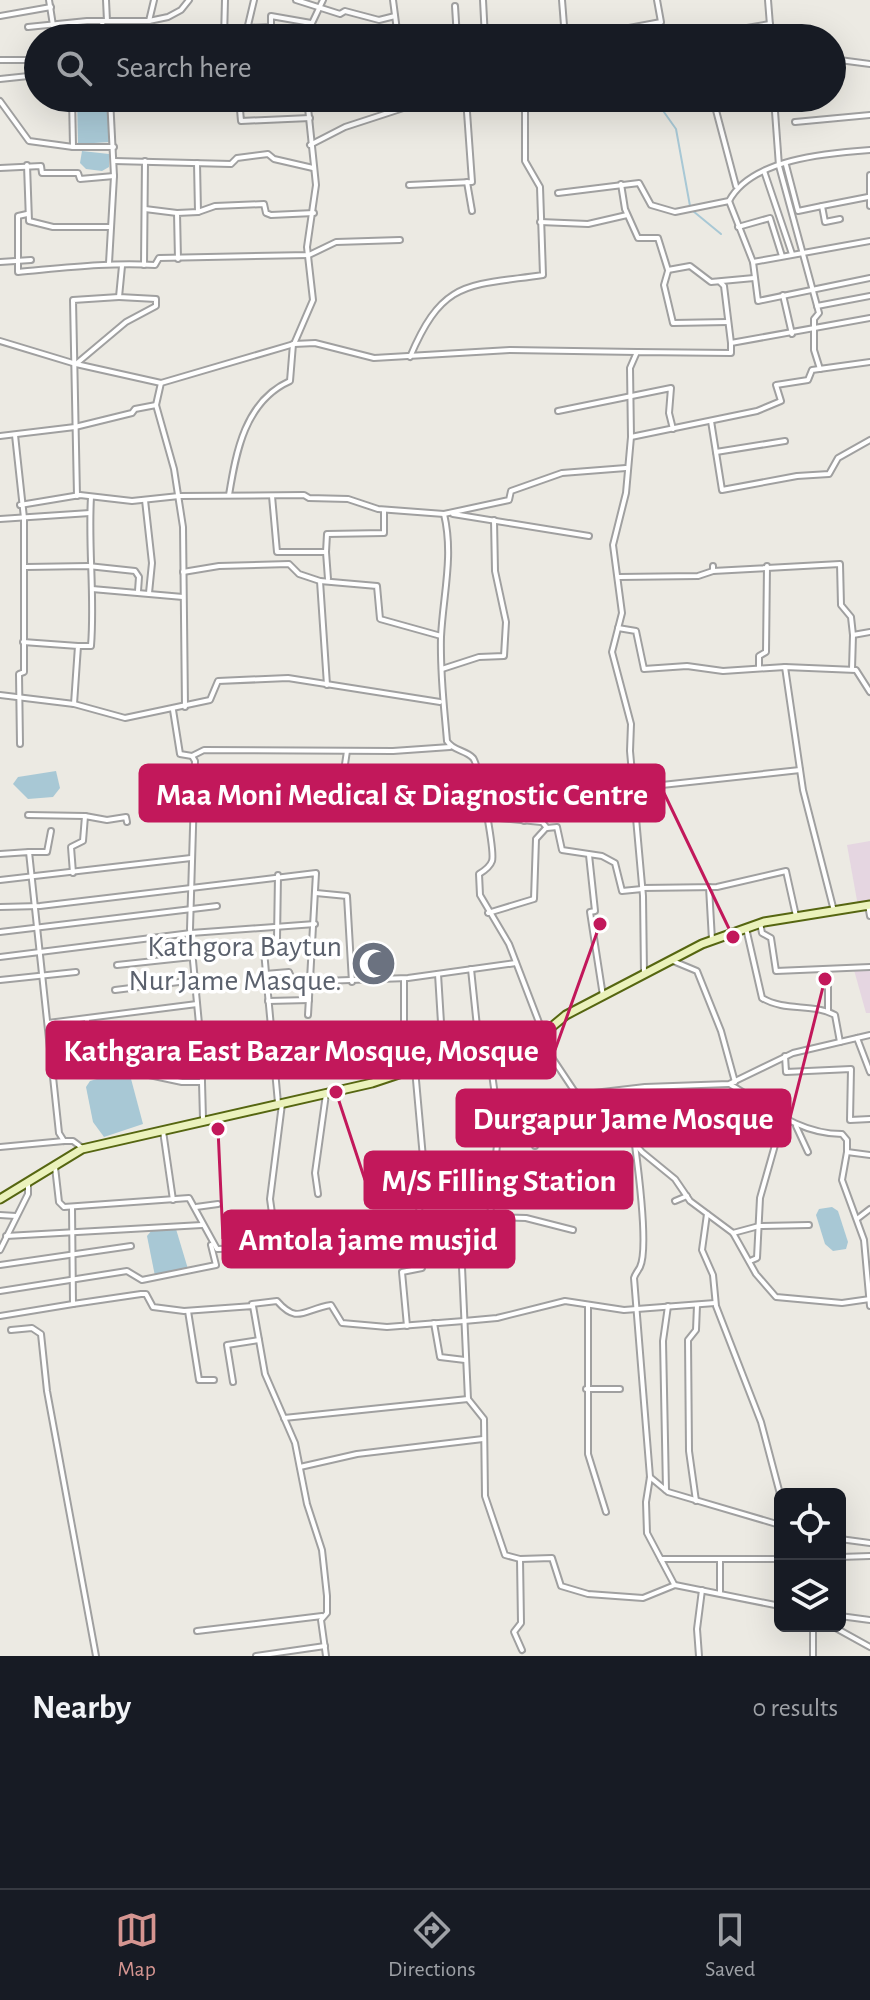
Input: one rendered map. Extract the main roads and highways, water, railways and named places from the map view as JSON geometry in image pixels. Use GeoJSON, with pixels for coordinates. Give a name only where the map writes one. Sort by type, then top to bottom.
{"type":"FeatureCollection","features":[{"type":"Feature","properties":{"kind":"main road"},"geometry":{"type":"LineString","coordinates":[[0,1199],[82,1149],[404,1073],[443,1055],[545,1035],[566,1015],[712,940],[760,923],[869,905]]}},
{"type":"Feature","properties":{"kind":"water"},"geometry":{"type":"Polygon","coordinates":[[[77,112],[109,112],[110,142],[78,144],[77,112]]]}},
{"type":"Feature","properties":{"kind":"water"},"geometry":{"type":"Polygon","coordinates":[[[82,151],[109,154],[109,167],[102,171],[86,169],[80,163],[82,151]]]}},
{"type":"Feature","properties":{"kind":"water"},"geometry":{"type":"Polygon","coordinates":[[[56,771],[60,788],[53,797],[28,799],[13,784],[18,777],[56,771]]]}},
{"type":"Feature","properties":{"kind":"water"},"geometry":{"type":"Polygon","coordinates":[[[121,1072],[130,1075],[143,1124],[104,1137],[93,1122],[86,1087],[90,1081],[121,1072]]]}},
{"type":"Feature","properties":{"kind":"water"},"geometry":{"type":"Polygon","coordinates":[[[832,1207],[838,1211],[848,1242],[846,1249],[833,1251],[825,1244],[816,1215],[819,1209],[832,1207]]]}},
{"type":"Feature","properties":{"kind":"water"},"geometry":{"type":"Polygon","coordinates":[[[176,1229],[188,1269],[155,1276],[147,1236],[152,1230],[176,1229]]]}},
{"type":"Feature","properties":{"kind":"waterway"},"geometry":{"type":"LineString","coordinates":[[664,112],[676,129],[690,206]]}},
{"type":"Feature","properties":{"kind":"waterway"},"geometry":{"type":"LineString","coordinates":[[693,211],[721,234]]}},
{"type":"Feature","properties":{"kind":"place","name":"Kathgara East Bazar Mosque, Mosque"},"geometry":{"type":"Point","coordinates":[600,924]}},
{"type":"Feature","properties":{"kind":"place","name":"Maa Moni Medical & Diagnostic Centre"},"geometry":{"type":"Point","coordinates":[733,937]}},
{"type":"Feature","properties":{"kind":"place","name":"Kathgora Baytun Nur Jame Masque."},"geometry":{"type":"Point","coordinates":[373,964]}},
{"type":"Feature","properties":{"kind":"place","name":"Durgapur Jame Mosque"},"geometry":{"type":"Point","coordinates":[825,979]}},
{"type":"Feature","properties":{"kind":"place","name":"M/S Filling Station"},"geometry":{"type":"Point","coordinates":[336,1092]}},
{"type":"Feature","properties":{"kind":"place","name":"Amtola jame musjid"},"geometry":{"type":"Point","coordinates":[218,1129]}}]}
